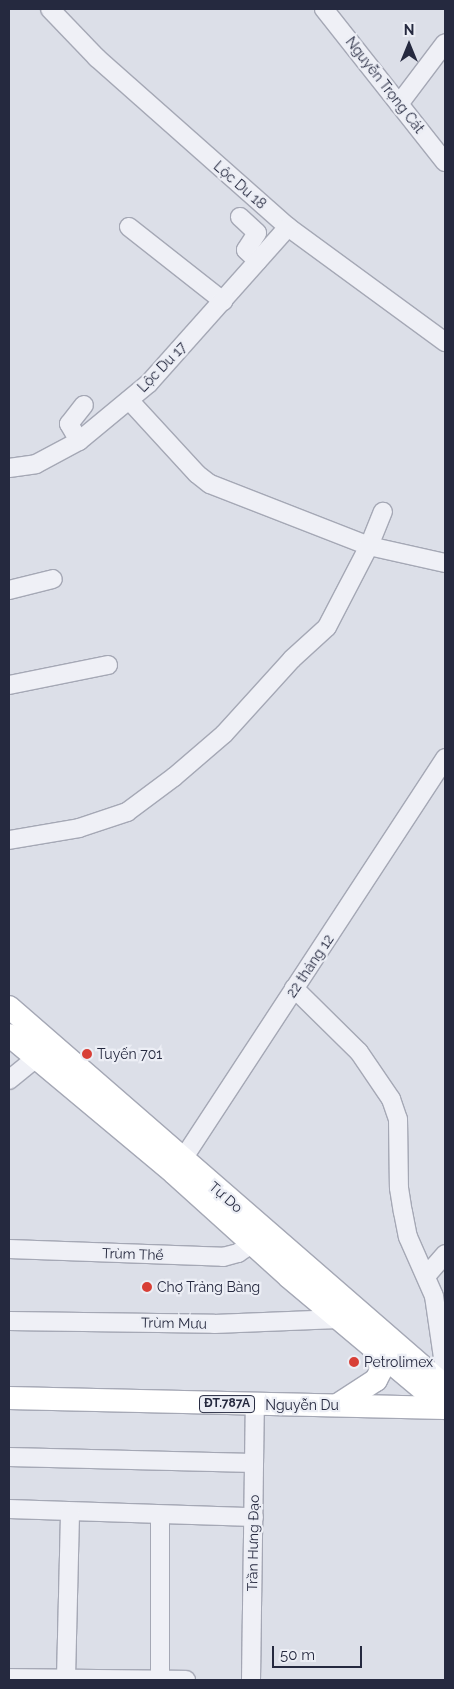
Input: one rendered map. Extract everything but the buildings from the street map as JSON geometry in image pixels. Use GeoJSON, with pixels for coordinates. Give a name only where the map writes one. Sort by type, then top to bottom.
{"type":"FeatureCollection","features":[{"type":"Feature","properties":{"kind":"main road","name":"Tự Do"},"geometry":{"type":"LineString","coordinates":[[9,1007],[179,1166],[253,1243],[338,1319],[376,1347],[445,1408]]}},
{"type":"Feature","properties":{"kind":"main road","name":"Tự Do"},"geometry":{"type":"LineString","coordinates":[[9,1035],[35,1059],[179,1166],[445,1386]]}},
{"type":"Feature","properties":{"kind":"main road"},"geometry":{"type":"LineString","coordinates":[[338,1404],[376,1380],[381,1370],[376,1347]]}},
{"type":"Feature","properties":{"kind":"main road","name":"Nguyễn Du"},"geometry":{"type":"LineString","coordinates":[[9,1398],[255,1405],[338,1404],[445,1408]]}},
{"type":"Feature","properties":{"kind":"street","name":"Lộc Du 18"},"geometry":{"type":"LineString","coordinates":[[50,9],[97,58],[288,227],[395,309],[445,342]]}},
{"type":"Feature","properties":{"kind":"street","name":"Nguyễn Trọng Cát"},"geometry":{"type":"LineString","coordinates":[[324,9],[445,162]]}},
{"type":"Feature","properties":{"kind":"street"},"geometry":{"type":"LineString","coordinates":[[399,104],[445,43]]}},
{"type":"Feature","properties":{"kind":"street"},"geometry":{"type":"LineString","coordinates":[[240,218],[258,233],[246,250],[258,261]]}},
{"type":"Feature","properties":{"kind":"street"},"geometry":{"type":"LineString","coordinates":[[129,227],[223,301]]}},
{"type":"Feature","properties":{"kind":"street","name":"Lộc Du 17"},"geometry":{"type":"LineString","coordinates":[[9,468],[36,464],[79,441],[129,400],[160,372],[288,227]]}},
{"type":"Feature","properties":{"kind":"street"},"geometry":{"type":"LineString","coordinates":[[129,400],[197,474],[210,484],[369,546],[445,563]]}},
{"type":"Feature","properties":{"kind":"street"},"geometry":{"type":"LineString","coordinates":[[79,441],[69,424],[84,405]]}},
{"type":"Feature","properties":{"kind":"street"},"geometry":{"type":"LineString","coordinates":[[9,840],[80,828],[126,812],[174,777],[224,734],[292,659],[327,628],[369,546],[383,512]]}},
{"type":"Feature","properties":{"kind":"street"},"geometry":{"type":"LineString","coordinates":[[9,590],[53,579]]}},
{"type":"Feature","properties":{"kind":"street"},"geometry":{"type":"LineString","coordinates":[[9,685],[108,665]]}},
{"type":"Feature","properties":{"kind":"street","name":"22 tháng 12"},"geometry":{"type":"LineString","coordinates":[[179,1166],[445,758]]}},
{"type":"Feature","properties":{"kind":"street"},"geometry":{"type":"LineString","coordinates":[[294,988],[360,1052],[392,1099],[398,1119],[399,1188],[406,1229],[427,1275],[442,1338],[445,1371]]}},
{"type":"Feature","properties":{"kind":"street"},"geometry":{"type":"LineString","coordinates":[[9,1080],[35,1059]]}},
{"type":"Feature","properties":{"kind":"street","name":"Trùm Thể"},"geometry":{"type":"LineString","coordinates":[[9,1249],[223,1257],[238,1253],[253,1243]]}},
{"type":"Feature","properties":{"kind":"street"},"geometry":{"type":"LineString","coordinates":[[427,1275],[445,1254]]}},
{"type":"Feature","properties":{"kind":"street","name":"Trùm Mưu"},"geometry":{"type":"LineString","coordinates":[[9,1321],[214,1324],[338,1319]]}},
{"type":"Feature","properties":{"kind":"street","name":"Trần Hưng Đạo"},"geometry":{"type":"LineString","coordinates":[[251,1680],[255,1405]]}},
{"type":"Feature","properties":{"kind":"street"},"geometry":{"type":"LineString","coordinates":[[9,1457],[254,1463]]}},
{"type":"Feature","properties":{"kind":"street"},"geometry":{"type":"LineString","coordinates":[[9,1509],[254,1517]]}},
{"type":"Feature","properties":{"kind":"street"},"geometry":{"type":"LineString","coordinates":[[66,1678],[70,1512]]}},
{"type":"Feature","properties":{"kind":"street"},"geometry":{"type":"LineString","coordinates":[[160,1514],[160,1680]]}},
{"type":"Feature","properties":{"kind":"street"},"geometry":{"type":"LineString","coordinates":[[9,1678],[186,1680]]}},
{"type":"Feature","properties":{"kind":"place","name":"Tuyến 701"},"geometry":{"type":"Point","coordinates":[87,1054]}},
{"type":"Feature","properties":{"kind":"place","name":"Chợ Trảng Bàng"},"geometry":{"type":"Point","coordinates":[147,1287]}},
{"type":"Feature","properties":{"kind":"place","name":"Petrolimex"},"geometry":{"type":"Point","coordinates":[354,1362]}}]}
